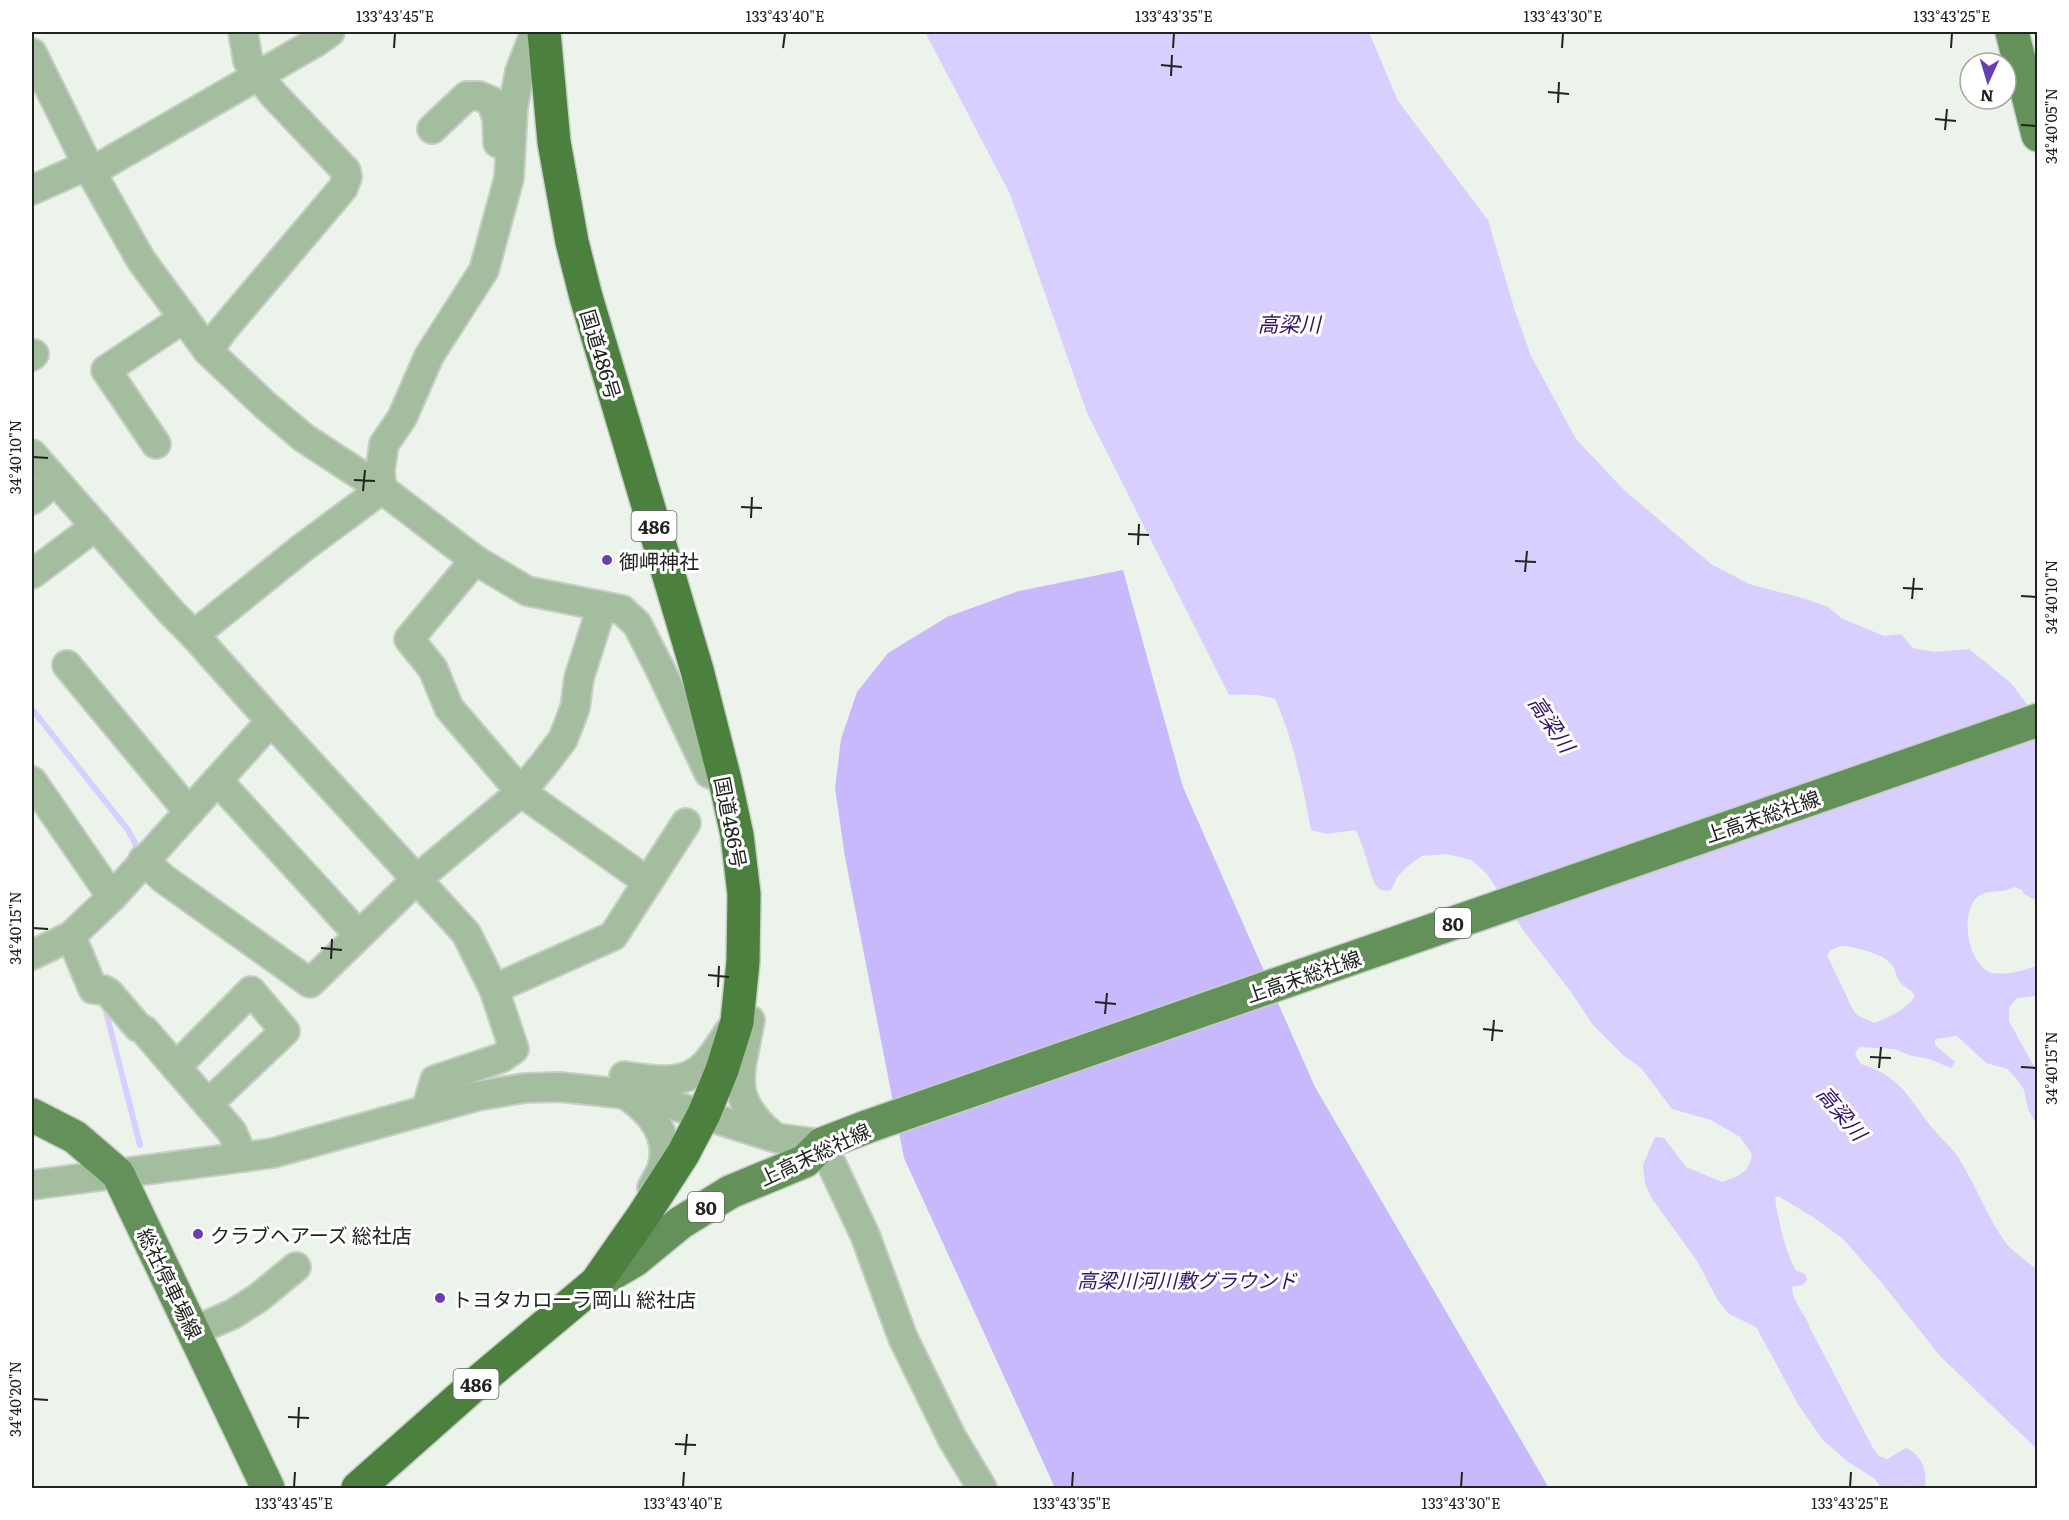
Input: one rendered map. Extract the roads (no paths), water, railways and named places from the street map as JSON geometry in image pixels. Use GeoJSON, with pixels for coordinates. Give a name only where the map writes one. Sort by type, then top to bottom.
{"type":"FeatureCollection","features":[{"type":"Feature","properties":{"kind":"highway","name":"国道486号"},"geometry":{"type":"LineString","coordinates":[[358,1488],[472,1387],[596,1283],[644,1216],[683,1154],[704,1114],[722,1070],[737,1022],[742,974],[744,894],[742,867],[725,780],[697,670],[586,297],[572,242],[554,142],[544,32]]}},
{"type":"Feature","properties":{"kind":"main road"},"geometry":{"type":"LineString","coordinates":[[2012,32],[2037,135]]}},
{"type":"Feature","properties":{"kind":"main road","name":"上高末総社線"},"geometry":{"type":"LineString","coordinates":[[596,1283],[635,1260],[680,1223],[705,1207],[748,1183],[805,1161],[822,1144],[2037,720]]}},
{"type":"Feature","properties":{"kind":"main road","name":"総社停車場線"},"geometry":{"type":"LineString","coordinates":[[32,1115],[75,1137],[118,1174],[268,1488]]}},
{"type":"Feature","properties":{"kind":"street"},"geometry":{"type":"LineString","coordinates":[[208,351],[222,331],[343,188],[347,177],[346,171],[273,94],[248,61],[243,32]]}},
{"type":"Feature","properties":{"kind":"street"},"geometry":{"type":"LineString","coordinates":[[32,190],[89,169],[259,75],[330,32]]}},
{"type":"Feature","properties":{"kind":"street"},"geometry":{"type":"LineString","coordinates":[[382,489],[380,471],[384,444],[402,418],[429,356],[484,270],[509,178],[513,107],[520,71],[533,38],[539,32]]}},
{"type":"Feature","properties":{"kind":"street"},"geometry":{"type":"LineString","coordinates":[[32,53],[89,169],[141,260],[208,351],[304,438],[382,489],[475,561],[527,591],[622,610],[637,624],[709,773],[725,780]]}},
{"type":"Feature","properties":{"kind":"street"},"geometry":{"type":"LineString","coordinates":[[432,129],[466,96],[479,96],[491,101],[497,118],[501,176],[505,196]]}},
{"type":"Feature","properties":{"kind":"street"},"geometry":{"type":"LineString","coordinates":[[156,444],[106,370],[184,318]]}},
{"type":"Feature","properties":{"kind":"street"},"geometry":{"type":"LineString","coordinates":[[32,454],[172,613],[466,933],[494,989],[514,1049],[501,1058],[435,1080],[426,1110]]}},
{"type":"Feature","properties":{"kind":"street"},"geometry":{"type":"LineString","coordinates":[[32,500],[55,481]]}},
{"type":"Feature","properties":{"kind":"street"},"geometry":{"type":"LineString","coordinates":[[194,635],[301,549],[382,489]]}},
{"type":"Feature","properties":{"kind":"street"},"geometry":{"type":"LineString","coordinates":[[32,573],[96,526]]}},
{"type":"Feature","properties":{"kind":"street"},"geometry":{"type":"LineString","coordinates":[[475,561],[409,639],[433,669],[449,708],[521,792],[648,882]]}},
{"type":"Feature","properties":{"kind":"street"},"geometry":{"type":"LineString","coordinates":[[146,861],[310,983],[417,879],[521,792],[563,739],[574,708],[579,678],[602,606]]}},
{"type":"Feature","properties":{"kind":"street"},"geometry":{"type":"LineString","coordinates":[[67,664],[189,812]]}},
{"type":"Feature","properties":{"kind":"street"},"geometry":{"type":"LineString","coordinates":[[32,955],[71,936],[112,897],[271,720]]}},
{"type":"Feature","properties":{"kind":"street"},"geometry":{"type":"LineString","coordinates":[[32,781],[112,897]]}},
{"type":"Feature","properties":{"kind":"street"},"geometry":{"type":"LineString","coordinates":[[218,781],[358,934]]}},
{"type":"Feature","properties":{"kind":"street"},"geometry":{"type":"LineString","coordinates":[[494,989],[613,936],[686,823]]}},
{"type":"Feature","properties":{"kind":"street"},"geometry":{"type":"LineString","coordinates":[[71,936],[93,989],[109,993],[138,1027],[144,1030],[232,1132],[243,1157]]}},
{"type":"Feature","properties":{"kind":"street"},"geometry":{"type":"LineString","coordinates":[[742,974],[751,989],[753,1001],[740,1075],[740,1090],[745,1106],[755,1121],[776,1138]]}},
{"type":"Feature","properties":{"kind":"street"},"geometry":{"type":"LineString","coordinates":[[176,1067],[251,991],[285,1031],[208,1104]]}},
{"type":"Feature","properties":{"kind":"street"},"geometry":{"type":"LineString","coordinates":[[560,1087],[579,1075],[597,1073],[658,1081],[676,1080],[691,1075],[705,1065],[737,1022]]}},
{"type":"Feature","properties":{"kind":"street"},"geometry":{"type":"LineString","coordinates":[[32,1185],[273,1153],[477,1096],[513,1090],[560,1087],[644,1096],[776,1138],[822,1144],[865,1235],[903,1338],[952,1438],[982,1488]]}},
{"type":"Feature","properties":{"kind":"street"},"geometry":{"type":"LineString","coordinates":[[622,1092],[643,1107],[655,1121],[665,1146],[662,1169],[648,1196],[644,1216]]}},
{"type":"Feature","properties":{"kind":"street"},"geometry":{"type":"LineString","coordinates":[[194,1331],[233,1314],[258,1298],[296,1268]]}},
{"type":"Feature","properties":{"kind":"water","name":"高梁川"},"geometry":{"type":"Polygon","coordinates":[[[925,32],[1369,32],[1398,101],[1488,220],[1531,356],[1576,439],[1623,489],[1711,564],[1749,584],[1828,607],[1841,618],[1884,636],[1901,634],[1913,648],[1935,652],[1969,649],[2011,683],[2037,717],[2037,901],[2014,887],[1982,894],[1973,903],[1968,925],[1972,949],[1977,960],[1992,973],[2022,971],[2037,965],[2037,996],[2017,998],[2009,1008],[2009,1021],[2037,1069],[2037,1126],[2028,1109],[2024,1090],[2016,1078],[2007,1069],[1986,1063],[1957,1036],[1935,1039],[1935,1045],[1955,1062],[1951,1068],[1894,1049],[1859,1047],[1855,1054],[1861,1064],[1887,1076],[1904,1091],[1958,1157],[2006,1243],[2037,1270],[2037,1449],[1941,1357],[1843,1239],[1778,1196],[1775,1198],[1778,1215],[1790,1257],[1797,1271],[1806,1275],[1807,1281],[1802,1285],[1792,1287],[1797,1303],[1874,1450],[1879,1456],[1887,1459],[1906,1448],[1916,1454],[1924,1469],[1925,1487],[1915,1488],[1909,1485],[1902,1488],[1881,1488],[1875,1479],[1848,1462],[1823,1440],[1799,1406],[1756,1327],[1729,1314],[1717,1299],[1697,1261],[1653,1200],[1645,1184],[1643,1165],[1655,1137],[1664,1138],[1686,1167],[1722,1182],[1746,1170],[1751,1160],[1752,1154],[1740,1137],[1711,1120],[1672,1109],[1641,1068],[1623,1055],[1593,1025],[1571,992],[1523,930],[1487,874],[1471,860],[1447,854],[1422,856],[1398,876],[1391,890],[1385,891],[1376,885],[1373,879],[1356,830],[1326,834],[1311,830],[1292,747],[1275,699],[1252,695],[1229,695],[1087,413],[1010,194],[925,32]],[[1846,946],[1831,950],[1827,955],[1857,1015],[1874,1023],[1897,1012],[1912,1001],[1915,996],[1899,981],[1889,962],[1869,951],[1846,946]]]}},
{"type":"Feature","properties":{"kind":"waterway"},"geometry":{"type":"LineString","coordinates":[[32,709],[128,830],[141,854]]}},
{"type":"Feature","properties":{"kind":"waterway"},"geometry":{"type":"LineString","coordinates":[[104,1004],[140,1145]]}},
{"type":"Feature","properties":{"kind":"place","name":"御岬神社"},"geometry":{"type":"Point","coordinates":[607,560]}},
{"type":"Feature","properties":{"kind":"place","name":"クラブヘアーズ 総社店"},"geometry":{"type":"Point","coordinates":[198,1234]}},
{"type":"Feature","properties":{"kind":"place","name":"トヨタカローラ岡山 総社店"},"geometry":{"type":"Point","coordinates":[440,1298]}},
{"type":"Feature","properties":{"kind":"park label","name":"高梁川河川敷グラウンド"},"geometry":{"type":"Point","coordinates":[1187,1279]}}]}
